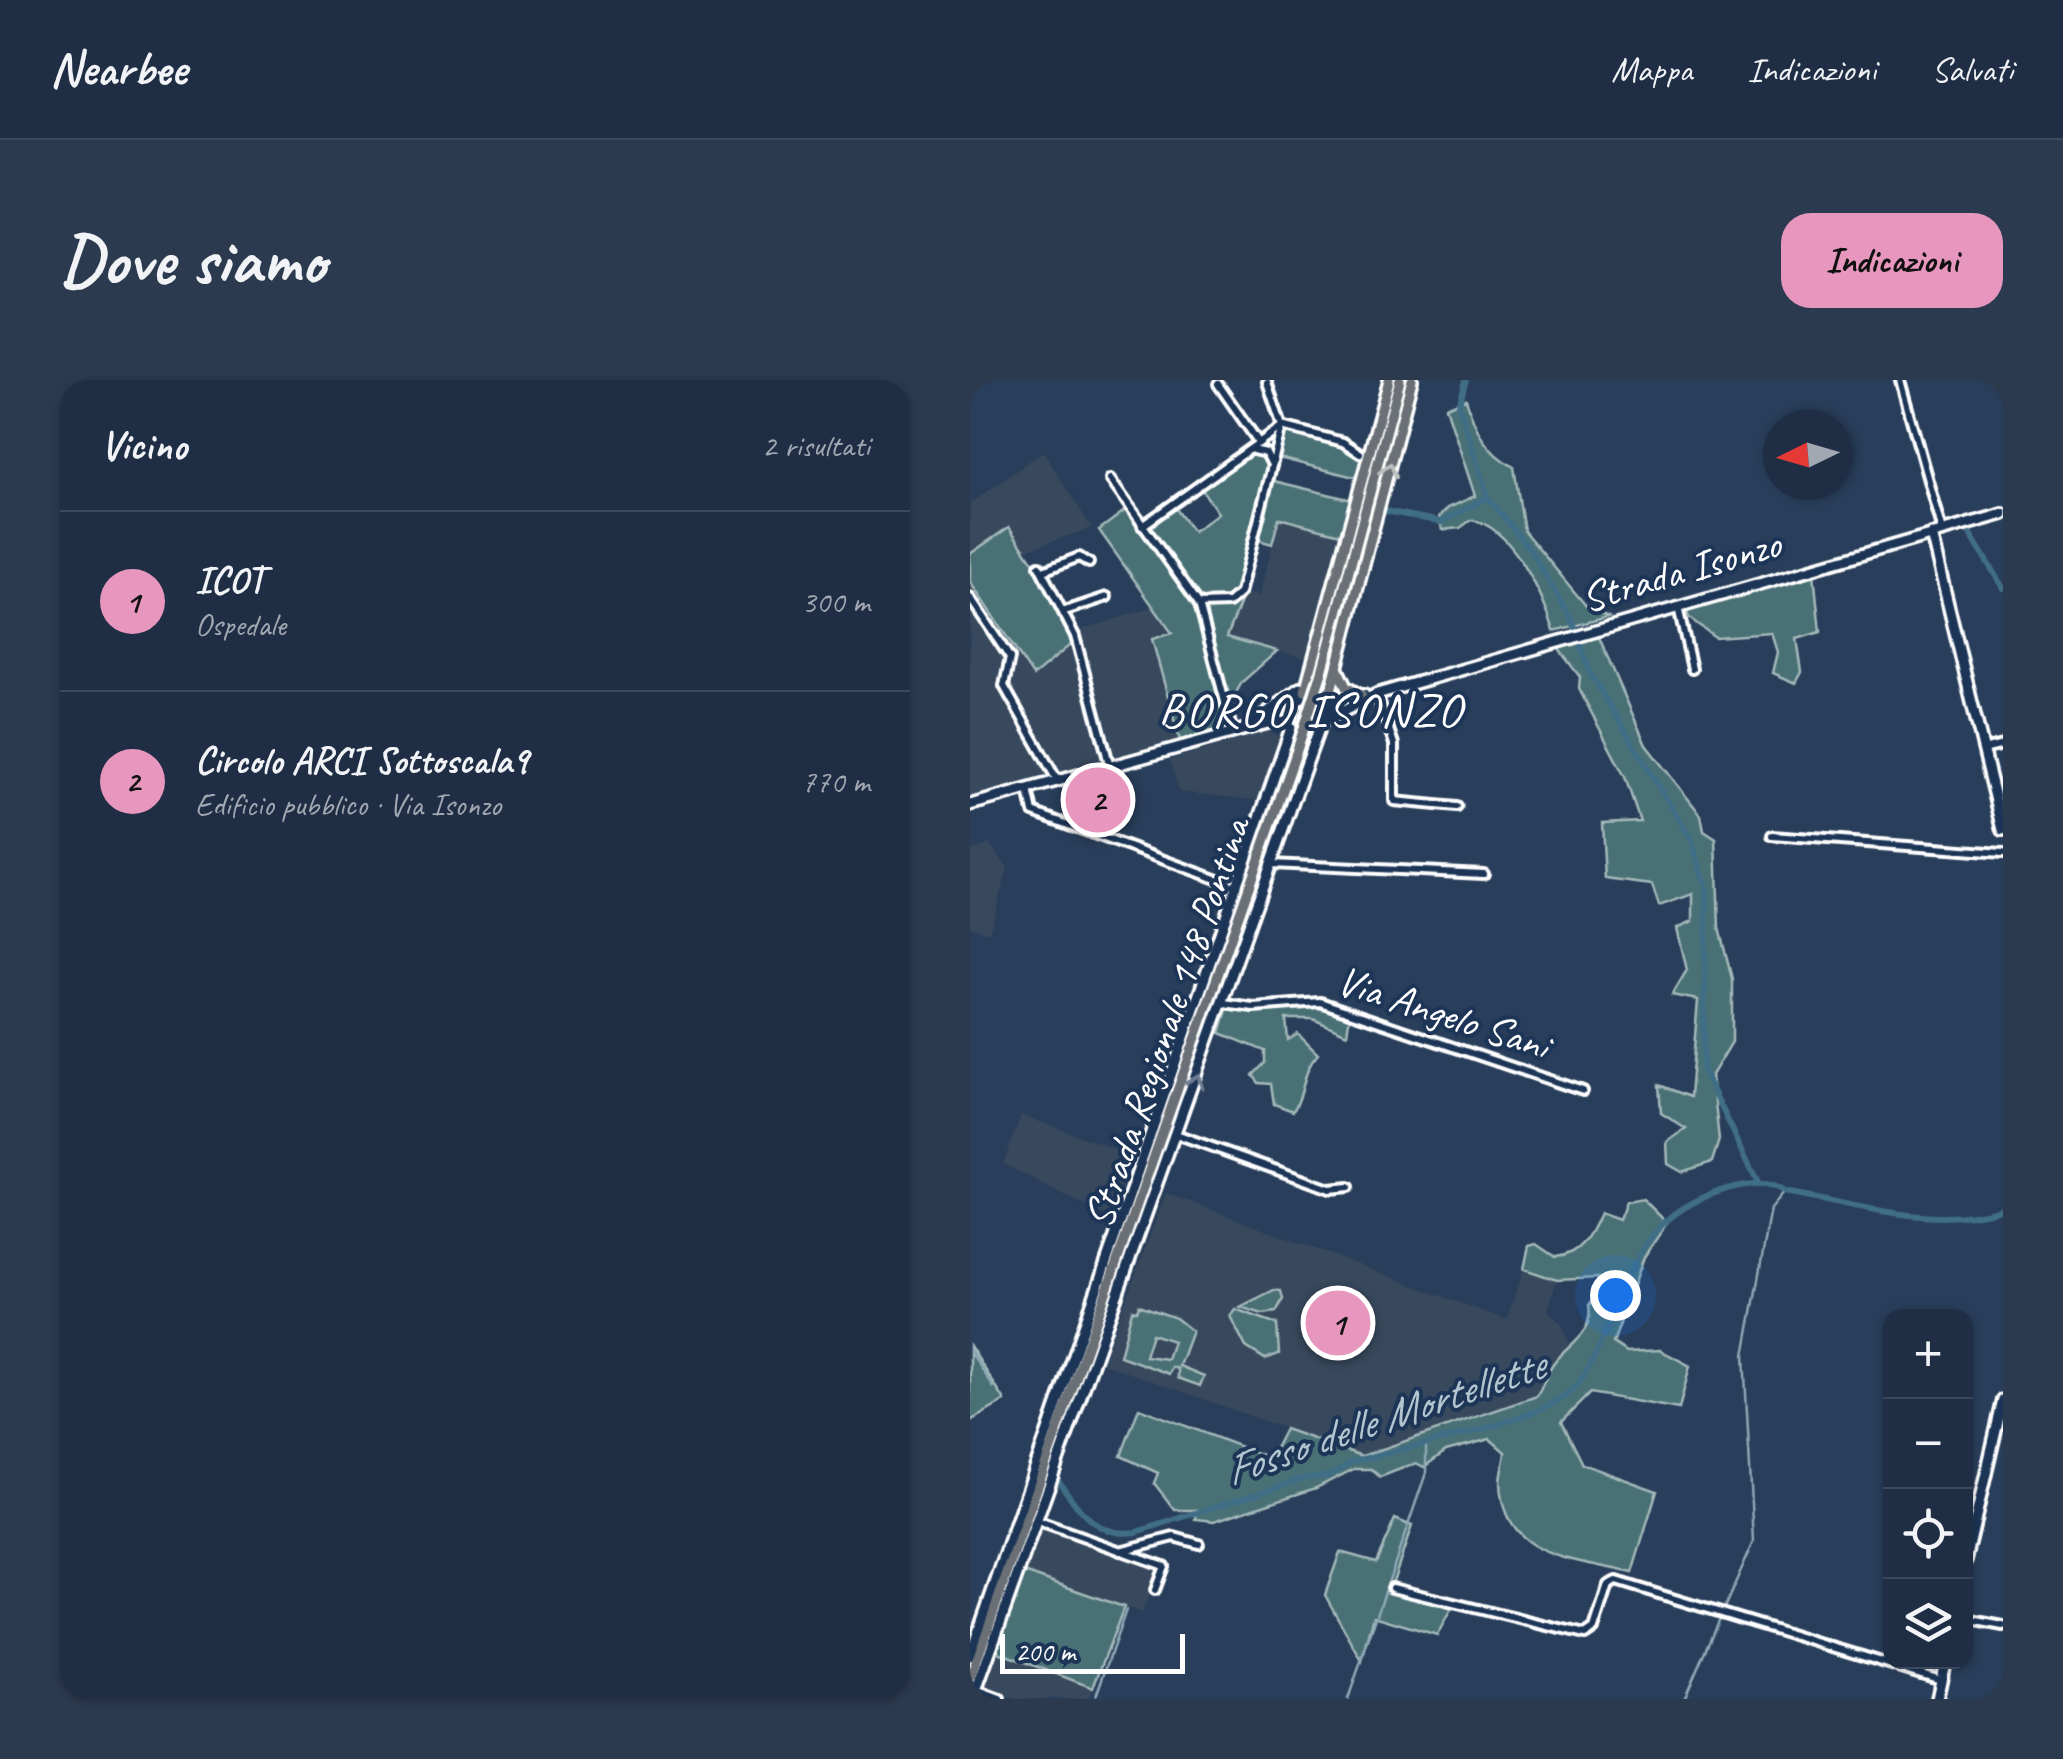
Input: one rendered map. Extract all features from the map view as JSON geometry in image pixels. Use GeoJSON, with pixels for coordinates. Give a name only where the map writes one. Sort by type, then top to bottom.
{"type":"FeatureCollection","features":[{"type":"Feature","properties":{"kind":"main road"},"geometry":{"type":"LineString","coordinates":[[1305,691],[1365,456],[1389,380]]}},
{"type":"Feature","properties":{"kind":"main road","name":"Strada Regionale 148 Pontina"},"geometry":{"type":"LineString","coordinates":[[970,1679],[1296,753],[1322,672],[1400,380]]}},
{"type":"Feature","properties":{"kind":"main road"},"geometry":{"type":"LineString","coordinates":[[1330,694],[1412,380]]}},
{"type":"Feature","properties":{"kind":"main road"},"geometry":{"type":"LineString","coordinates":[[1338,666],[1346,687],[1362,696]]}},
{"type":"Feature","properties":{"kind":"street"},"geometry":{"type":"LineString","coordinates":[[1900,380],[1942,531]]}},
{"type":"Feature","properties":{"kind":"street"},"geometry":{"type":"LineString","coordinates":[[1199,604],[1229,603],[1240,592],[1282,426],[1267,382]]}},
{"type":"Feature","properties":{"kind":"street"},"geometry":{"type":"LineString","coordinates":[[1218,384],[1259,443]]}},
{"type":"Feature","properties":{"kind":"street"},"geometry":{"type":"LineString","coordinates":[[1282,426],[1340,441],[1365,456]]}},
{"type":"Feature","properties":{"kind":"street"},"geometry":{"type":"LineString","coordinates":[[1142,526],[1282,426]]}},
{"type":"Feature","properties":{"kind":"street"},"geometry":{"type":"LineString","coordinates":[[1240,456],[1262,450],[1272,466]]}},
{"type":"Feature","properties":{"kind":"street"},"geometry":{"type":"LineString","coordinates":[[1110,479],[1199,604],[1234,732]]}},
{"type":"Feature","properties":{"kind":"street","name":"Strada Isonzo"},"geometry":{"type":"LineString","coordinates":[[1377,694],[2003,514]]}},
{"type":"Feature","properties":{"kind":"street"},"geometry":{"type":"LineString","coordinates":[[1931,534],[2003,830]]}},
{"type":"Feature","properties":{"kind":"street"},"geometry":{"type":"LineString","coordinates":[[1089,563],[1082,556],[1041,569],[1065,610],[1110,768]]}},
{"type":"Feature","properties":{"kind":"street"},"geometry":{"type":"LineString","coordinates":[[970,598],[1010,658],[1004,686],[1058,782]]}},
{"type":"Feature","properties":{"kind":"street"},"geometry":{"type":"LineString","coordinates":[[1065,610],[1107,598]]}},
{"type":"Feature","properties":{"kind":"street"},"geometry":{"type":"LineString","coordinates":[[1678,606],[1692,669]]}},
{"type":"Feature","properties":{"kind":"street"},"geometry":{"type":"LineString","coordinates":[[1265,720],[1309,678]]}},
{"type":"Feature","properties":{"kind":"street"},"geometry":{"type":"LineString","coordinates":[[970,806],[1234,732],[1292,707],[1305,691],[1316,686],[1341,698],[1377,694]]}},
{"type":"Feature","properties":{"kind":"street"},"geometry":{"type":"LineString","coordinates":[[1000,1699],[974,1694],[1224,1003],[1330,694]]}},
{"type":"Feature","properties":{"kind":"street"},"geometry":{"type":"LineString","coordinates":[[1265,720],[1301,733],[1377,694]]}},
{"type":"Feature","properties":{"kind":"street"},"geometry":{"type":"LineString","coordinates":[[1377,694],[1394,747],[1394,801],[1457,807]]}},
{"type":"Feature","properties":{"kind":"street"},"geometry":{"type":"LineString","coordinates":[[970,1656],[1238,887],[1286,745],[1292,707]]}},
{"type":"Feature","properties":{"kind":"street"},"geometry":{"type":"LineString","coordinates":[[1311,750],[1339,712]]}},
{"type":"Feature","properties":{"kind":"street"},"geometry":{"type":"LineString","coordinates":[[1265,720],[1284,730],[1286,745]]}},
{"type":"Feature","properties":{"kind":"street"},"geometry":{"type":"LineString","coordinates":[[1983,750],[2003,746]]}},
{"type":"Feature","properties":{"kind":"street"},"geometry":{"type":"LineString","coordinates":[[1028,790],[1028,805],[1035,813],[1238,887]]}},
{"type":"Feature","properties":{"kind":"street"},"geometry":{"type":"LineString","coordinates":[[1772,836],[2003,852]]}},
{"type":"Feature","properties":{"kind":"street"},"geometry":{"type":"LineString","coordinates":[[1271,864],[1484,874]]}},
{"type":"Feature","properties":{"kind":"street","name":"Via Angelo Sani"},"geometry":{"type":"LineString","coordinates":[[1224,1003],[1259,1006],[1320,1002],[1583,1091]]}},
{"type":"Feature","properties":{"kind":"street"},"geometry":{"type":"LineString","coordinates":[[1176,1134],[1330,1189],[1349,1187]]}},
{"type":"Feature","properties":{"kind":"street"},"geometry":{"type":"LineString","coordinates":[[1973,1531],[2003,1400]]}},
{"type":"Feature","properties":{"kind":"street"},"geometry":{"type":"LineString","coordinates":[[1036,1521],[1164,1566],[1155,1590]]}},
{"type":"Feature","properties":{"kind":"street"},"geometry":{"type":"LineString","coordinates":[[1119,1551],[1174,1537],[1199,1544]]}},
{"type":"Feature","properties":{"kind":"street"},"geometry":{"type":"LineString","coordinates":[[1392,1588],[1590,1634],[1608,1584],[1614,1580],[1941,1680]]}},
{"type":"Feature","properties":{"kind":"street"},"geometry":{"type":"LineString","coordinates":[[1973,1620],[2003,1626]]}},
{"type":"Feature","properties":{"kind":"street"},"geometry":{"type":"LineString","coordinates":[[1937,1699],[1943,1669]]}},
{"type":"Feature","properties":{"kind":"shaded area"},"geometry":{"type":"Polygon","coordinates":[[[1043,451],[1092,528],[1026,550],[1009,527],[970,554],[970,504],[1043,451]]]}},
{"type":"Feature","properties":{"kind":"shaded area"},"geometry":{"type":"Polygon","coordinates":[[[1279,518],[1344,535],[1307,659],[1227,637],[1245,593],[1259,596],[1279,518]]]}},
{"type":"Feature","properties":{"kind":"shaded area"},"geometry":{"type":"Polygon","coordinates":[[[970,582],[1033,676],[1072,633],[1154,607],[1172,634],[1152,640],[1180,741],[970,802],[970,582]]]}},
{"type":"Feature","properties":{"kind":"shaded area"},"geometry":{"type":"Polygon","coordinates":[[[1269,731],[1282,738],[1262,801],[1179,792],[1170,760],[1269,731]]]}},
{"type":"Feature","properties":{"kind":"shaded area"},"geometry":{"type":"Polygon","coordinates":[[[990,844],[1008,868],[989,933],[970,926],[970,851],[990,844]]]}},
{"type":"Feature","properties":{"kind":"shaded area"},"geometry":{"type":"Polygon","coordinates":[[[1021,1115],[1133,1155],[1108,1217],[1003,1164],[1021,1115]]]}},
{"type":"Feature","properties":{"kind":"shaded area"},"geometry":{"type":"Polygon","coordinates":[[[1166,1193],[1506,1320],[1524,1269],[1557,1280],[1548,1310],[1562,1325],[1571,1349],[1552,1365],[1537,1396],[1362,1456],[1102,1363],[1166,1193]]]}},
{"type":"Feature","properties":{"kind":"shaded area"},"geometry":{"type":"Polygon","coordinates":[[[1041,1525],[1159,1570],[1142,1613],[1027,1573],[1041,1525]]]}},
{"type":"Feature","properties":{"kind":"shaded area"},"geometry":{"type":"Polygon","coordinates":[[[993,1650],[1093,1688],[1088,1699],[1015,1699],[980,1687],[993,1650]]]}},
{"type":"Feature","properties":{"kind":"green space"},"geometry":{"type":"Polygon","coordinates":[[[1466,399],[1482,439],[1514,467],[1524,531],[1587,607],[1608,617],[1554,631],[1534,582],[1499,534],[1471,520],[1460,528],[1442,530],[1439,517],[1448,508],[1475,496],[1446,407],[1466,399]]]}},
{"type":"Feature","properties":{"kind":"green space"},"geometry":{"type":"Polygon","coordinates":[[[1287,429],[1340,445],[1363,459],[1358,478],[1279,458],[1287,429]]]}},
{"type":"Feature","properties":{"kind":"green space"},"geometry":{"type":"Polygon","coordinates":[[[1261,453],[1269,467],[1236,592],[1227,600],[1204,600],[1149,530],[1150,523],[1174,506],[1193,532],[1218,513],[1200,487],[1249,454],[1261,453]]]}},
{"type":"Feature","properties":{"kind":"green space"},"geometry":{"type":"Polygon","coordinates":[[[1274,481],[1352,500],[1344,535],[1279,518],[1272,544],[1258,540],[1274,481]]]}},
{"type":"Feature","properties":{"kind":"green space"},"geometry":{"type":"Polygon","coordinates":[[[1127,509],[1197,607],[1227,727],[1180,741],[1152,639],[1172,633],[1099,530],[1127,509]]]}},
{"type":"Feature","properties":{"kind":"green space"},"geometry":{"type":"Polygon","coordinates":[[[1009,527],[1052,590],[1075,641],[1033,676],[970,582],[970,554],[1009,527]]]}},
{"type":"Feature","properties":{"kind":"green space"},"geometry":{"type":"Polygon","coordinates":[[[1814,573],[1820,632],[1797,639],[1802,672],[1796,683],[1773,673],[1778,652],[1772,633],[1715,637],[1689,618],[1686,609],[1814,573]]]}},
{"type":"Feature","properties":{"kind":"green space"},"geometry":{"type":"Polygon","coordinates":[[[1240,604],[1227,637],[1277,651],[1242,682],[1230,704],[1205,612],[1209,607],[1240,604]]]}},
{"type":"Feature","properties":{"kind":"green space"},"geometry":{"type":"Polygon","coordinates":[[[1598,635],[1646,745],[1701,815],[1704,831],[1716,839],[1719,928],[1732,979],[1732,1042],[1712,1075],[1719,1140],[1712,1162],[1682,1172],[1668,1164],[1667,1142],[1686,1129],[1661,1113],[1659,1085],[1690,1097],[1698,1000],[1672,995],[1687,970],[1677,928],[1693,921],[1693,894],[1659,906],[1652,885],[1605,879],[1602,823],[1640,821],[1625,777],[1579,689],[1580,677],[1558,648],[1598,635]]]}},
{"type":"Feature","properties":{"kind":"green space"},"geometry":{"type":"Polygon","coordinates":[[[1310,694],[1323,694],[1325,705],[1311,724],[1298,726],[1297,708],[1310,694]]]}},
{"type":"Feature","properties":{"kind":"green space"},"geometry":{"type":"Polygon","coordinates":[[[1299,1003],[1350,1014],[1347,1034],[1313,1019],[1286,1019],[1288,1040],[1298,1034],[1318,1054],[1293,1111],[1274,1104],[1271,1084],[1259,1083],[1253,1075],[1265,1063],[1265,1051],[1220,1033],[1228,1007],[1251,1012],[1299,1003]]]}},
{"type":"Feature","properties":{"kind":"green space"},"geometry":{"type":"Polygon","coordinates":[[[1643,1199],[1667,1223],[1644,1257],[1613,1343],[1627,1352],[1660,1350],[1690,1366],[1679,1409],[1590,1393],[1561,1422],[1582,1464],[1657,1491],[1632,1573],[1566,1558],[1528,1541],[1514,1527],[1504,1508],[1500,1483],[1505,1452],[1490,1439],[1446,1451],[1424,1467],[1416,1463],[1380,1477],[1371,1469],[1354,1469],[1316,1488],[1214,1521],[1196,1519],[1197,1510],[1175,1510],[1154,1483],[1158,1473],[1121,1456],[1139,1408],[1270,1458],[1285,1429],[1362,1456],[1537,1396],[1552,1366],[1587,1325],[1598,1278],[1557,1280],[1524,1269],[1529,1246],[1536,1244],[1555,1257],[1564,1255],[1584,1242],[1600,1213],[1619,1220],[1626,1202],[1643,1199]]]}},
{"type":"Feature","properties":{"kind":"green space"},"geometry":{"type":"Polygon","coordinates":[[[1274,1290],[1281,1291],[1283,1299],[1276,1312],[1263,1314],[1240,1307],[1274,1290]]]}},
{"type":"Feature","properties":{"kind":"green space"},"geometry":{"type":"Polygon","coordinates":[[[1139,1305],[1176,1318],[1192,1331],[1179,1366],[1204,1376],[1200,1386],[1178,1378],[1178,1369],[1172,1367],[1169,1374],[1120,1356],[1132,1310],[1137,1311],[1139,1305]],[[1152,1334],[1145,1356],[1167,1359],[1173,1341],[1152,1334]]]}},
{"type":"Feature","properties":{"kind":"green space"},"geometry":{"type":"Polygon","coordinates":[[[1235,1309],[1277,1324],[1279,1354],[1265,1359],[1246,1347],[1230,1316],[1235,1309]]]}},
{"type":"Feature","properties":{"kind":"green space"},"geometry":{"type":"Polygon","coordinates":[[[970,1346],[1005,1401],[970,1421],[970,1346]]]}},
{"type":"Feature","properties":{"kind":"green space"},"geometry":{"type":"Polygon","coordinates":[[[1395,1519],[1412,1526],[1390,1590],[1453,1606],[1437,1635],[1374,1616],[1362,1661],[1325,1595],[1340,1552],[1376,1562],[1395,1519]]]}},
{"type":"Feature","properties":{"kind":"green space"},"geometry":{"type":"Polygon","coordinates":[[[1027,1573],[1124,1607],[1093,1688],[993,1650],[1020,1576],[1027,1573]]]}},
{"type":"Feature","properties":{"kind":"waterway"},"geometry":{"type":"LineString","coordinates":[[1466,380],[1459,405],[1488,497],[1530,550],[1570,616],[1590,673],[1692,841],[1707,891],[1703,1070],[1759,1184]]}},
{"type":"Feature","properties":{"kind":"waterway"},"geometry":{"type":"LineString","coordinates":[[1386,511],[1441,522],[1488,497]]}},
{"type":"Feature","properties":{"kind":"waterway"},"geometry":{"type":"LineString","coordinates":[[1969,532],[2003,588]]}},
{"type":"Feature","properties":{"kind":"waterway","name":"Fosso delle Mortellette"},"geometry":{"type":"LineString","coordinates":[[1058,1480],[1082,1512],[1099,1526],[1122,1533],[1137,1532],[1304,1478],[1330,1476],[1351,1462],[1492,1426],[1545,1408],[1571,1392],[1587,1372],[1633,1266],[1659,1228],[1699,1199],[1727,1189],[1765,1184],[1785,1192],[1923,1216],[1951,1217],[2003,1208]]}},
{"type":"Feature","properties":{"kind":"waterway"},"geometry":{"type":"LineString","coordinates":[[1724,1608],[1754,1541],[1744,1356],[1771,1209],[1785,1192]]}},
{"type":"Feature","properties":{"kind":"waterway","name":"Fosso delle Mortellette"},"geometry":{"type":"LineString","coordinates":[[970,1351],[994,1388]]}},
{"type":"Feature","properties":{"kind":"waterway"},"geometry":{"type":"LineString","coordinates":[[1348,1699],[1426,1473],[1426,1442]]}},
{"type":"Feature","properties":{"kind":"waterway"},"geometry":{"type":"LineString","coordinates":[[1095,1699],[1126,1610]]}},
{"type":"Feature","properties":{"kind":"waterway"},"geometry":{"type":"LineString","coordinates":[[1684,1699],[1720,1616]]}},
{"type":"Feature","properties":{"kind":"place","name":"Circolo ARCI Sottoscala9"},"geometry":{"type":"Point","coordinates":[1098,800]}},
{"type":"Feature","properties":{"kind":"place","name":"ICOT"},"geometry":{"type":"Point","coordinates":[1338,1323]}},
{"type":"Feature","properties":{"kind":"district","name":"BORGO ISONZO"},"geometry":{"type":"Point","coordinates":[1311,710]}}]}
